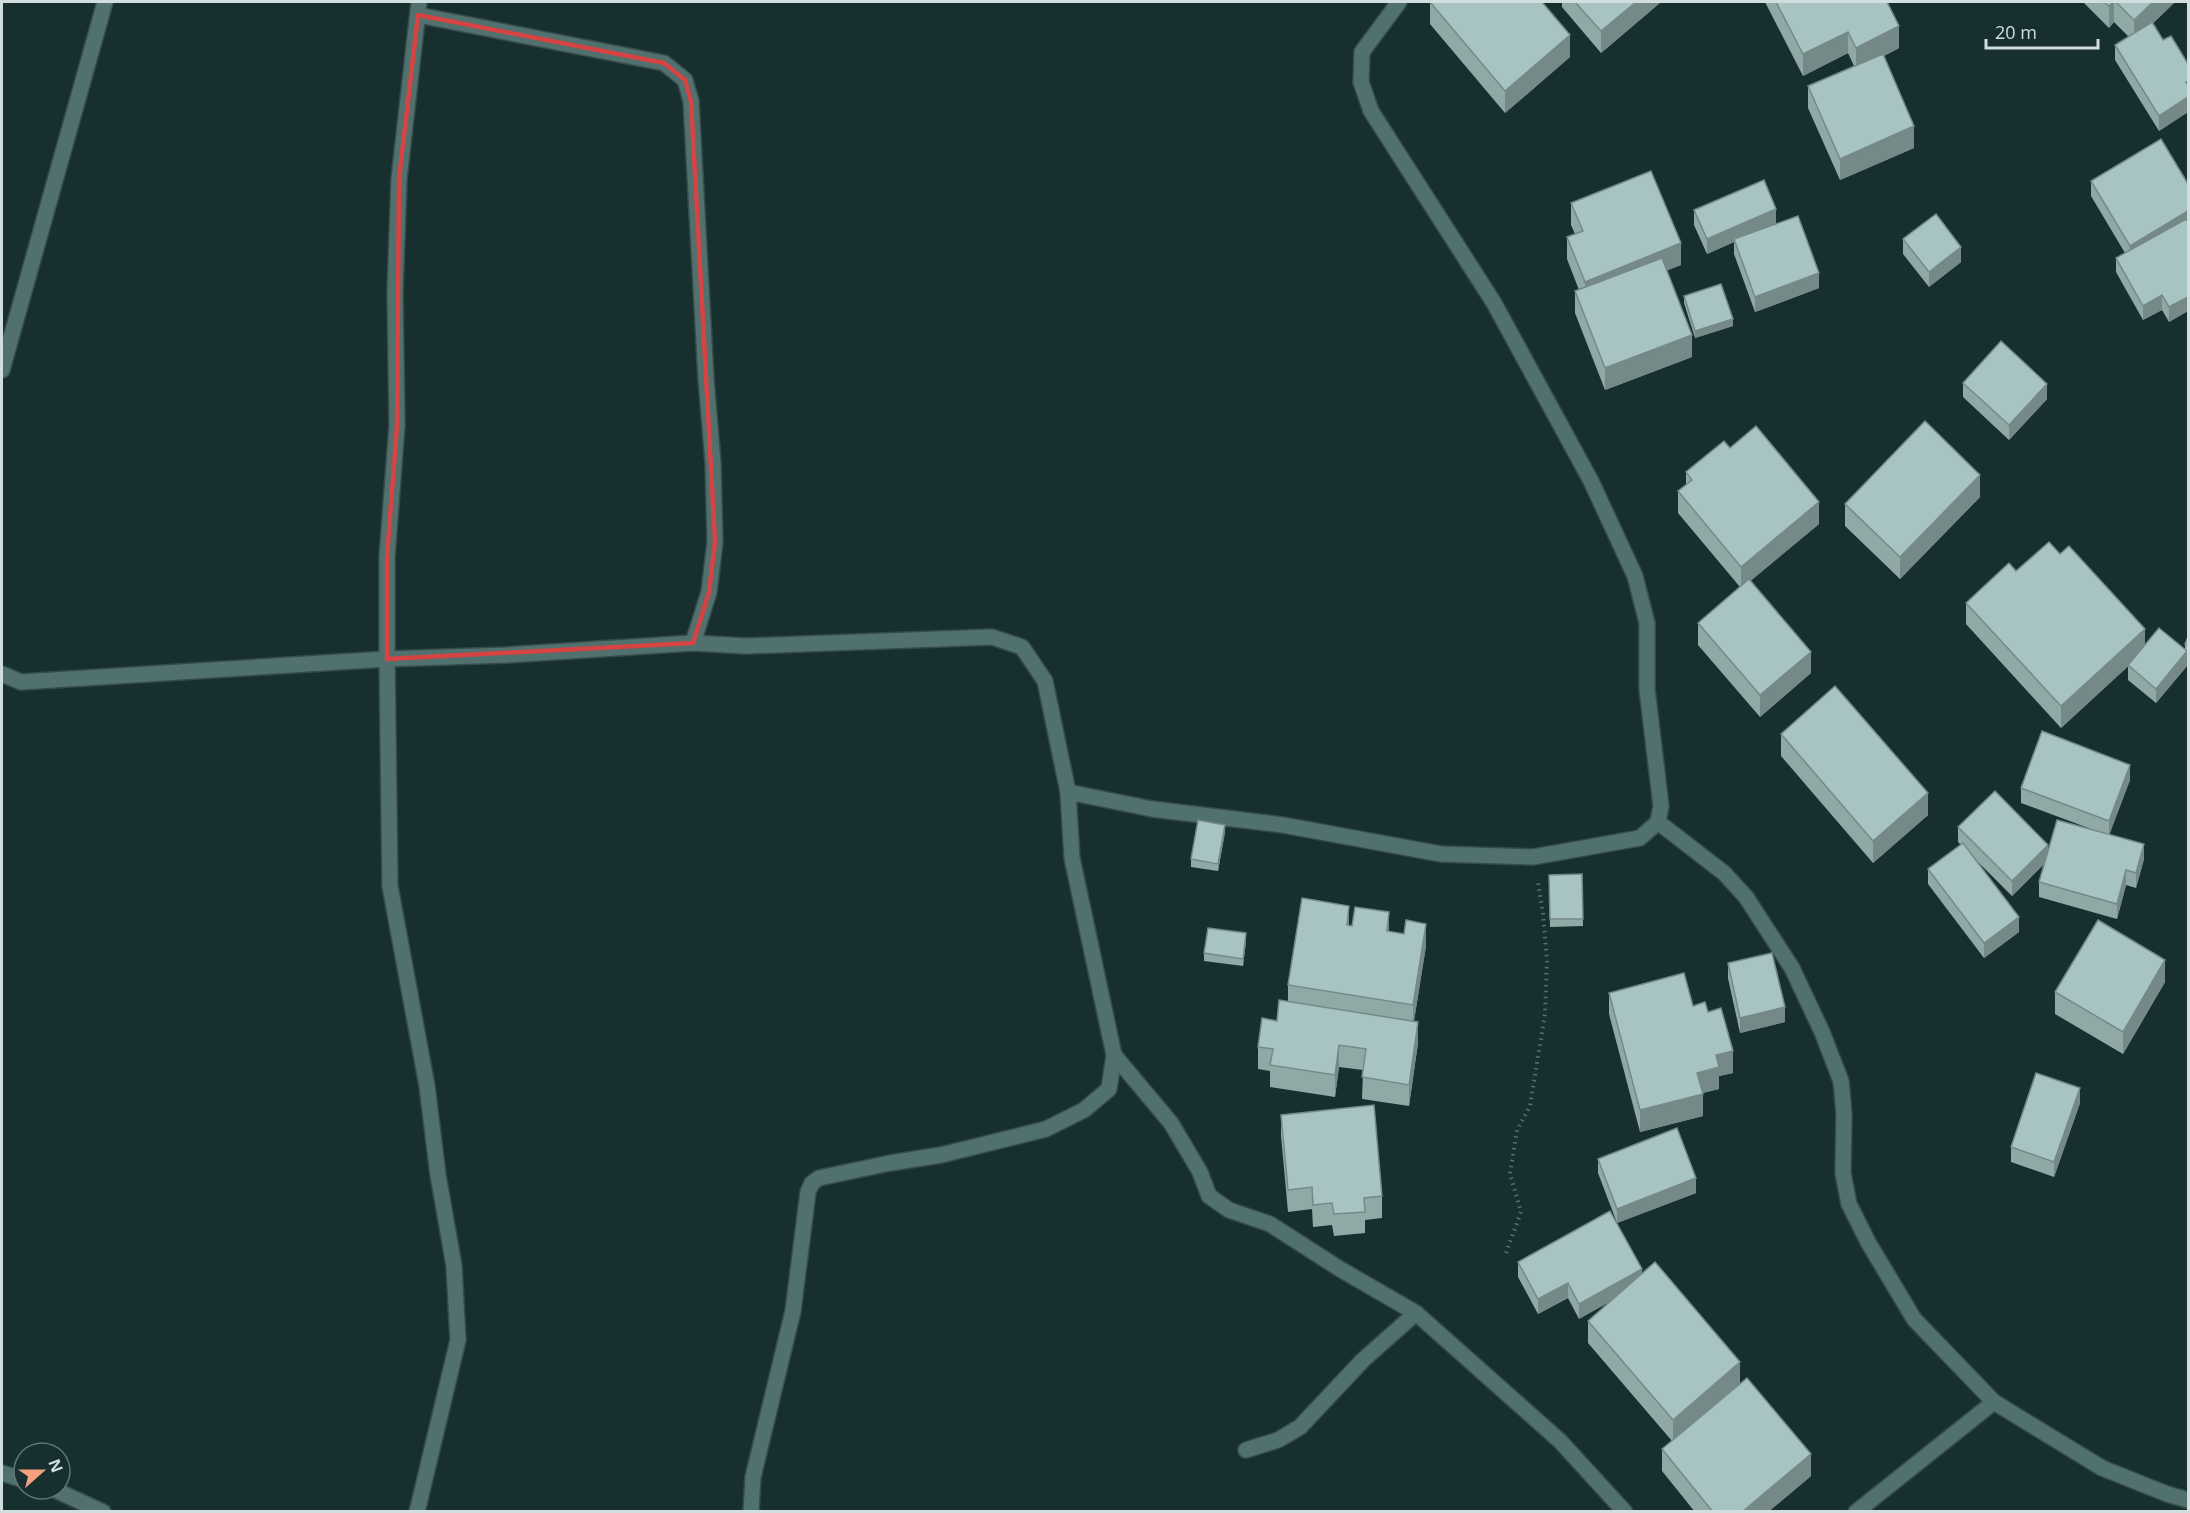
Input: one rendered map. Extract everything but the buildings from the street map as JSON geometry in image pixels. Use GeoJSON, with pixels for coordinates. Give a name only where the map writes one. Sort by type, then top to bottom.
{"type":"FeatureCollection","features":[{"type":"Feature","properties":{"kind":"street"},"geometry":{"type":"LineString","coordinates":[[2,370],[105,2]]}},
{"type":"Feature","properties":{"kind":"street"},"geometry":{"type":"LineString","coordinates":[[1068,792],[1152,809],[1283,825],[1441,854],[1533,856],[1640,838],[1658,822],[1661,806],[1647,689],[1647,623],[1635,576],[1591,481],[1494,303],[1371,111],[1361,82],[1362,52],[1399,2]]}},
{"type":"Feature","properties":{"kind":"street"},"geometry":{"type":"LineString","coordinates":[[417,1512],[458,1340],[454,1266],[438,1175],[427,1086],[390,886],[387,557],[397,425],[395,292],[399,179],[418,8],[664,63],[685,80],[691,101],[706,379],[713,463],[715,542],[709,592],[693,643]]}},
{"type":"Feature","properties":{"kind":"street"},"geometry":{"type":"LineString","coordinates":[[2,674],[21,682],[693,643],[746,646],[992,637],[1022,647],[1045,681],[1068,792],[1072,858],[1114,1055],[1109,1089],[1084,1110],[1046,1129],[941,1155],[819,1178],[812,1183],[807,1192],[793,1311],[753,1477],[751,1512]]}},
{"type":"Feature","properties":{"kind":"street"},"geometry":{"type":"LineString","coordinates":[[1658,822],[1724,873],[1746,897],[1791,968],[1822,1032],[1841,1081],[1844,1114],[1843,1173],[1849,1204],[1868,1242],[1914,1319],[1994,1402],[2102,1468],[2188,1500]]}},
{"type":"Feature","properties":{"kind":"street"},"geometry":{"type":"LineString","coordinates":[[1114,1055],[1171,1123],[1200,1172],[1209,1196],[1229,1210],[1269,1224],[1416,1313],[1560,1442],[1625,1512]]}},
{"type":"Feature","properties":{"kind":"street"},"geometry":{"type":"LineString","coordinates":[[1246,1450],[1278,1440],[1299,1427],[1363,1360],[1416,1313]]}},
{"type":"Feature","properties":{"kind":"street"},"geometry":{"type":"LineString","coordinates":[[1856,1512],[1994,1402]]}},
{"type":"Feature","properties":{"kind":"street"},"geometry":{"type":"LineString","coordinates":[[72,1498],[103,1512]]}},
{"type":"Feature","properties":{"kind":"path"},"geometry":{"type":"LineString","coordinates":[[1506,1253],[1521,1212],[1510,1174],[1517,1130],[1530,1106],[1545,1014],[1547,961],[1544,914],[1533,856]]}},
{"type":"Feature","properties":{"kind":"highlighted area"},"geometry":{"type":"Polygon","coordinates":[[[418,15],[664,63],[685,80],[691,101],[715,542],[709,592],[693,643],[387,659],[387,557],[397,425],[399,179],[418,15]]]}}]}
